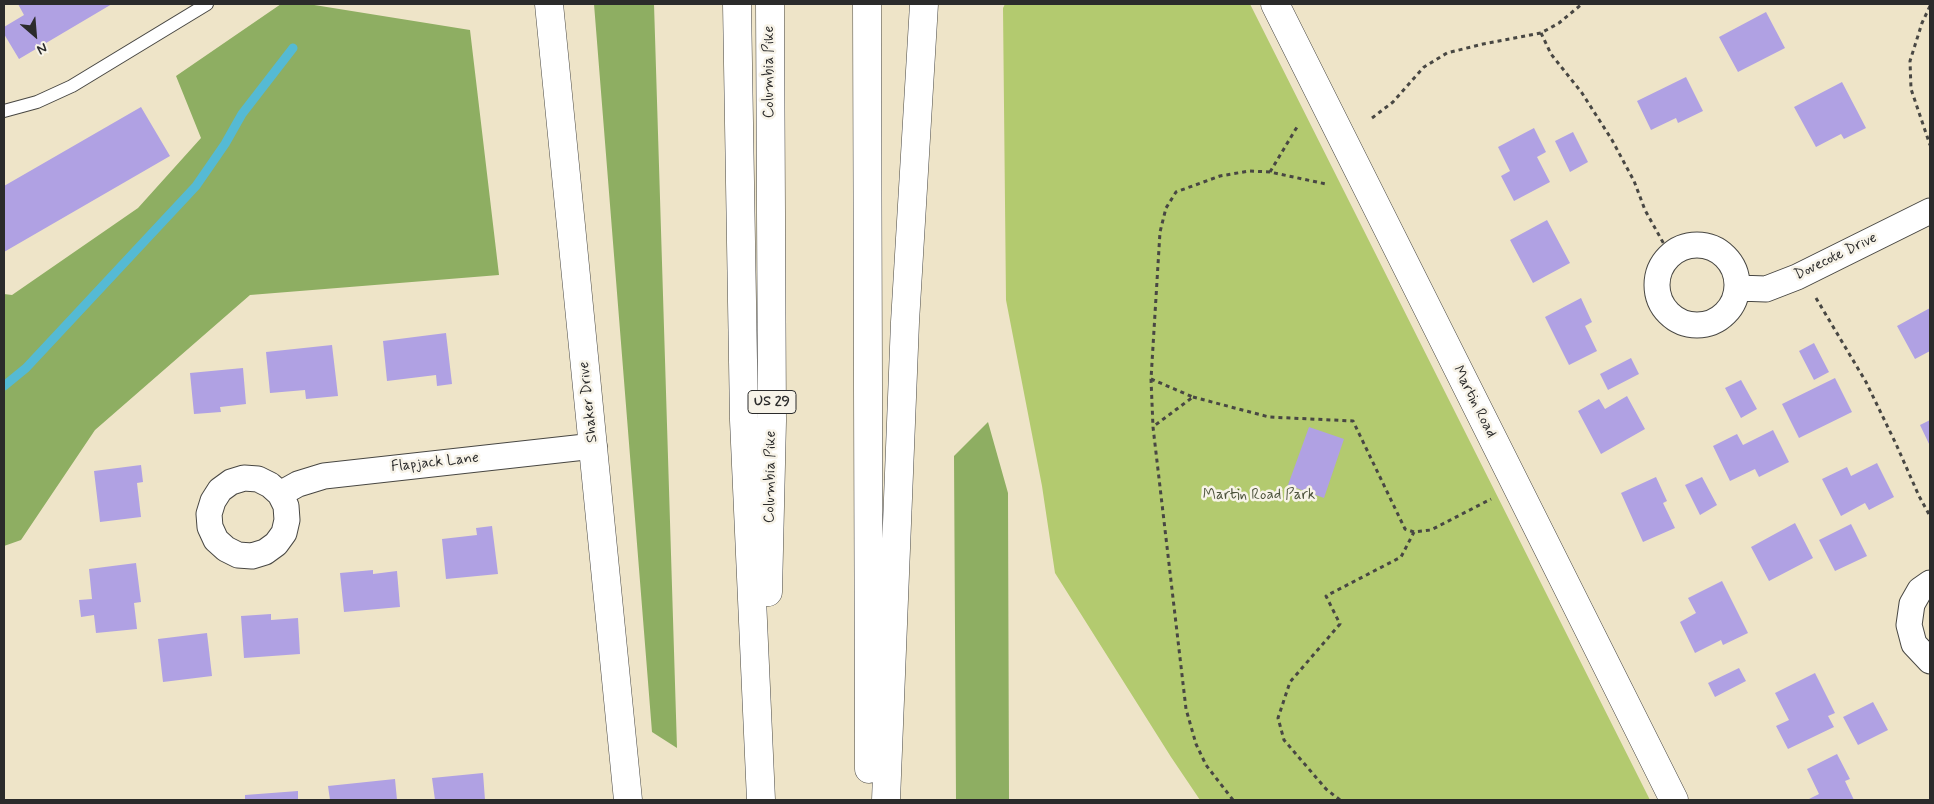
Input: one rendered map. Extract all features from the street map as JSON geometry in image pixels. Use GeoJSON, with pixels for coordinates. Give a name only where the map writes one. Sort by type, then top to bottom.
{"type":"FeatureCollection","features":[{"type":"Feature","properties":{"kind":"main road","name":"Shaker Drive"},"geometry":{"type":"LineString","coordinates":[[550,4],[628,800]]}},
{"type":"Feature","properties":{"kind":"main road"},"geometry":{"type":"LineString","coordinates":[[736,4],[744,420],[763,800]]}},
{"type":"Feature","properties":{"kind":"main road","name":"Columbia Pike"},"geometry":{"type":"LineString","coordinates":[[763,800],[772,420],[770,4]]}},
{"type":"Feature","properties":{"kind":"main road"},"geometry":{"type":"LineString","coordinates":[[867,4],[869,800]]}},
{"type":"Feature","properties":{"kind":"main road"},"geometry":{"type":"LineString","coordinates":[[886,800],[905,322],[924,4]]}},
{"type":"Feature","properties":{"kind":"main road","name":"Martin Road"},"geometry":{"type":"LineString","coordinates":[[1275,4],[1674,800]]}},
{"type":"Feature","properties":{"kind":"street","name":"Dovecote Drive"},"geometry":{"type":"LineString","coordinates":[[1738,288],[1766,289],[1797,277],[1930,211]]}},
{"type":"Feature","properties":{"kind":"street"},"geometry":{"type":"LineString","coordinates":[[1702,244],[1720,251],[1728,258],[1736,273],[1738,288],[1733,302],[1725,314],[1712,322],[1698,325],[1684,323],[1672,317],[1661,303],[1656,286],[1660,269],[1670,255],[1688,246],[1702,244]]}},
{"type":"Feature","properties":{"kind":"street","name":"Flapjack Lane"},"geometry":{"type":"LineString","coordinates":[[280,494],[298,484],[324,476],[594,446]]}},
{"type":"Feature","properties":{"kind":"street"},"geometry":{"type":"LineString","coordinates":[[1930,583],[1920,590],[1912,604],[1909,625],[1914,644],[1930,661]]}},
{"type":"Feature","properties":{"kind":"lane"},"geometry":{"type":"LineString","coordinates":[[4,111],[37,102],[72,86],[207,4]]}},
{"type":"Feature","properties":{"kind":"path"},"geometry":{"type":"LineString","coordinates":[[1372,118],[1393,102],[1424,67],[1447,53],[1541,33],[1559,23],[1582,4]]}},
{"type":"Feature","properties":{"kind":"path"},"geometry":{"type":"LineString","coordinates":[[1930,6],[1922,22],[1910,61],[1911,89],[1930,145]]}},
{"type":"Feature","properties":{"kind":"path"},"geometry":{"type":"LineString","coordinates":[[1541,33],[1551,54],[1582,93],[1612,140],[1634,181],[1645,210],[1670,255]]}},
{"type":"Feature","properties":{"kind":"path"},"geometry":{"type":"LineString","coordinates":[[1270,172],[1297,127]]}},
{"type":"Feature","properties":{"kind":"path"},"geometry":{"type":"LineString","coordinates":[[1233,800],[1206,765],[1196,744],[1186,709],[1153,427],[1150,379],[1160,232],[1166,208],[1176,192],[1193,184],[1220,176],[1248,172],[1270,172],[1326,184]]}},
{"type":"Feature","properties":{"kind":"path"},"geometry":{"type":"LineString","coordinates":[[1797,277],[1818,300],[1866,382],[1930,516]]}},
{"type":"Feature","properties":{"kind":"path"},"geometry":{"type":"LineString","coordinates":[[1150,379],[1193,397],[1269,417],[1353,421],[1405,529],[1414,532],[1431,530],[1516,486]]}},
{"type":"Feature","properties":{"kind":"path"},"geometry":{"type":"LineString","coordinates":[[1153,427],[1193,397]]}},
{"type":"Feature","properties":{"kind":"path"},"geometry":{"type":"LineString","coordinates":[[1340,800],[1326,789],[1284,740],[1278,718],[1290,682],[1340,624],[1326,596],[1401,557],[1414,532]]}},
{"type":"Feature","properties":{"kind":"green space"},"geometry":{"type":"Polygon","coordinates":[[[281,4],[308,4],[470,30],[499,275],[250,295],[95,430],[21,540],[4,546],[4,294],[12,295],[138,208],[201,138],[176,76],[281,4]]]}},
{"type":"Feature","properties":{"kind":"green space"},"geometry":{"type":"Polygon","coordinates":[[[594,4],[654,4],[677,748],[652,732],[594,4]]]}},
{"type":"Feature","properties":{"kind":"green space","name":"Martin Road Park"},"geometry":{"type":"Polygon","coordinates":[[[1005,4],[1250,4],[1650,800],[1200,800],[1055,573],[1042,486],[1006,300],[1003,8],[1005,4]]]}},
{"type":"Feature","properties":{"kind":"green space"},"geometry":{"type":"Polygon","coordinates":[[[988,422],[1008,493],[1009,800],[956,800],[954,456],[988,422]]]}},
{"type":"Feature","properties":{"kind":"building"},"geometry":{"type":"Polygon","coordinates":[[[18,4],[112,4],[19,59],[4,34],[4,27],[24,15],[18,4]]]}},
{"type":"Feature","properties":{"kind":"building"},"geometry":{"type":"Polygon","coordinates":[[[1766,12],[1785,48],[1738,72],[1719,37],[1766,12]]]}},
{"type":"Feature","properties":{"kind":"building"},"geometry":{"type":"Polygon","coordinates":[[[1686,77],[1703,111],[1678,123],[1676,118],[1651,130],[1637,101],[1686,77]]]}},
{"type":"Feature","properties":{"kind":"building"},"geometry":{"type":"Polygon","coordinates":[[[1842,82],[1866,128],[1844,139],[1841,134],[1816,147],[1794,107],[1842,82]]]}},
{"type":"Feature","properties":{"kind":"building"},"geometry":{"type":"Polygon","coordinates":[[[141,107],[170,156],[4,252],[4,186],[141,107]]]}},
{"type":"Feature","properties":{"kind":"building"},"geometry":{"type":"Polygon","coordinates":[[[1534,128],[1546,152],[1537,157],[1550,182],[1514,201],[1501,176],[1510,171],[1498,147],[1534,128]]]}},
{"type":"Feature","properties":{"kind":"building"},"geometry":{"type":"Polygon","coordinates":[[[1573,132],[1588,162],[1570,172],[1555,141],[1573,132]]]}},
{"type":"Feature","properties":{"kind":"building"},"geometry":{"type":"Polygon","coordinates":[[[1547,220],[1570,263],[1533,283],[1510,240],[1547,220]]]}},
{"type":"Feature","properties":{"kind":"building"},"geometry":{"type":"Polygon","coordinates":[[[1581,298],[1592,322],[1585,326],[1597,351],[1569,365],[1545,317],[1581,298]]]}},
{"type":"Feature","properties":{"kind":"building"},"geometry":{"type":"Polygon","coordinates":[[[1930,308],[1930,351],[1915,359],[1897,326],[1930,308]]]}},
{"type":"Feature","properties":{"kind":"building"},"geometry":{"type":"Polygon","coordinates":[[[446,333],[452,384],[437,386],[436,375],[387,381],[383,341],[446,333]]]}},
{"type":"Feature","properties":{"kind":"building"},"geometry":{"type":"Polygon","coordinates":[[[1814,343],[1829,372],[1814,380],[1799,351],[1814,343]]]}},
{"type":"Feature","properties":{"kind":"building"},"geometry":{"type":"Polygon","coordinates":[[[332,345],[338,396],[306,399],[305,390],[270,393],[266,352],[332,345]]]}},
{"type":"Feature","properties":{"kind":"building"},"geometry":{"type":"Polygon","coordinates":[[[1631,358],[1639,374],[1608,390],[1600,374],[1631,358]]]}},
{"type":"Feature","properties":{"kind":"building"},"geometry":{"type":"Polygon","coordinates":[[[243,368],[246,404],[220,407],[221,412],[194,414],[190,373],[243,368]]]}},
{"type":"Feature","properties":{"kind":"building"},"geometry":{"type":"Polygon","coordinates":[[[1835,378],[1852,412],[1799,438],[1782,404],[1835,378]]]}},
{"type":"Feature","properties":{"kind":"building"},"geometry":{"type":"Polygon","coordinates":[[[1741,380],[1757,409],[1741,418],[1725,388],[1741,380]]]}},
{"type":"Feature","properties":{"kind":"building"},"geometry":{"type":"Polygon","coordinates":[[[1627,396],[1645,429],[1601,454],[1578,411],[1599,399],[1605,409],[1627,396]]]}},
{"type":"Feature","properties":{"kind":"building"},"geometry":{"type":"Polygon","coordinates":[[[1930,420],[1930,446],[1920,425],[1930,420]]]}},
{"type":"Feature","properties":{"kind":"building"},"geometry":{"type":"Polygon","coordinates":[[[1309,427],[1344,439],[1324,498],[1288,485],[1309,427]]]}},
{"type":"Feature","properties":{"kind":"building"},"geometry":{"type":"Polygon","coordinates":[[[1773,430],[1789,462],[1759,477],[1755,469],[1730,481],[1713,446],[1737,434],[1743,445],[1773,430]]]}},
{"type":"Feature","properties":{"kind":"building"},"geometry":{"type":"Polygon","coordinates":[[[1877,463],[1894,497],[1869,510],[1865,503],[1841,516],[1822,479],[1847,467],[1851,476],[1877,463]]]}},
{"type":"Feature","properties":{"kind":"building"},"geometry":{"type":"Polygon","coordinates":[[[141,465],[143,482],[137,483],[141,517],[100,522],[94,471],[141,465]]]}},
{"type":"Feature","properties":{"kind":"building"},"geometry":{"type":"Polygon","coordinates":[[[1656,477],[1667,501],[1663,503],[1675,528],[1643,542],[1621,493],[1656,477]]]}},
{"type":"Feature","properties":{"kind":"building"},"geometry":{"type":"Polygon","coordinates":[[[1702,477],[1717,505],[1700,515],[1685,485],[1702,477]]]}},
{"type":"Feature","properties":{"kind":"building"},"geometry":{"type":"Polygon","coordinates":[[[1795,523],[1813,558],[1769,581],[1751,547],[1795,523]]]}},
{"type":"Feature","properties":{"kind":"building"},"geometry":{"type":"Polygon","coordinates":[[[1851,524],[1867,556],[1835,571],[1819,540],[1851,524]]]}},
{"type":"Feature","properties":{"kind":"building"},"geometry":{"type":"Polygon","coordinates":[[[492,526],[498,574],[446,579],[442,539],[477,535],[476,528],[492,526]]]}},
{"type":"Feature","properties":{"kind":"building"},"geometry":{"type":"Polygon","coordinates":[[[136,563],[141,602],[134,603],[137,629],[96,633],[94,615],[81,617],[79,600],[92,599],[89,569],[136,563]]]}},
{"type":"Feature","properties":{"kind":"building"},"geometry":{"type":"Polygon","coordinates":[[[373,570],[373,574],[397,571],[400,607],[344,612],[340,573],[373,570]]]}},
{"type":"Feature","properties":{"kind":"building"},"geometry":{"type":"Polygon","coordinates":[[[1722,581],[1748,633],[1723,645],[1721,640],[1695,653],[1680,622],[1696,613],[1688,598],[1722,581]]]}},
{"type":"Feature","properties":{"kind":"building"},"geometry":{"type":"Polygon","coordinates":[[[271,614],[271,620],[298,618],[300,654],[244,658],[241,616],[271,614]]]}},
{"type":"Feature","properties":{"kind":"building"},"geometry":{"type":"Polygon","coordinates":[[[207,633],[212,676],[163,682],[158,639],[207,633]]]}},
{"type":"Feature","properties":{"kind":"building"},"geometry":{"type":"Polygon","coordinates":[[[1739,668],[1746,681],[1715,697],[1708,683],[1739,668]]]}},
{"type":"Feature","properties":{"kind":"building"},"geometry":{"type":"Polygon","coordinates":[[[1815,673],[1835,713],[1828,716],[1834,727],[1788,749],[1776,726],[1789,720],[1775,693],[1815,673]]]}},
{"type":"Feature","properties":{"kind":"building"},"geometry":{"type":"Polygon","coordinates":[[[1873,702],[1888,730],[1858,745],[1843,717],[1873,702]]]}},
{"type":"Feature","properties":{"kind":"building"},"geometry":{"type":"Polygon","coordinates":[[[1837,754],[1850,779],[1845,781],[1854,800],[1810,800],[1819,794],[1807,769],[1837,754]]]}},
{"type":"Feature","properties":{"kind":"building"},"geometry":{"type":"Polygon","coordinates":[[[483,773],[485,800],[435,800],[432,778],[483,773]]]}},
{"type":"Feature","properties":{"kind":"building"},"geometry":{"type":"Polygon","coordinates":[[[395,779],[397,800],[330,800],[328,786],[395,779]]]}},
{"type":"Feature","properties":{"kind":"building"},"geometry":{"type":"Polygon","coordinates":[[[298,791],[298,800],[245,800],[245,795],[298,791]]]}},
{"type":"Feature","properties":{"kind":"waterway"},"geometry":{"type":"LineString","coordinates":[[4,386],[26,368],[196,186],[225,144],[242,114],[293,48]]}}]}
